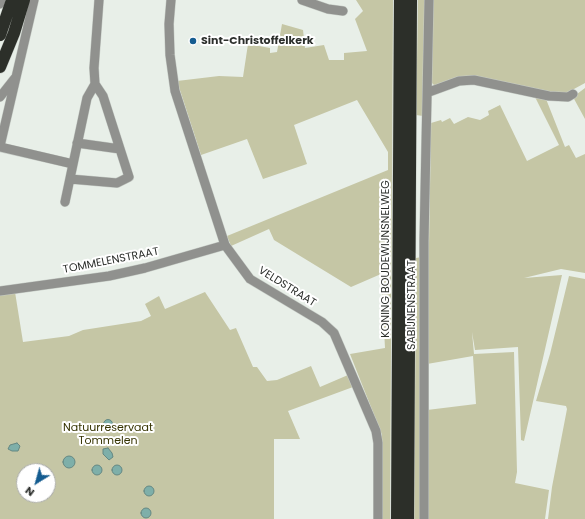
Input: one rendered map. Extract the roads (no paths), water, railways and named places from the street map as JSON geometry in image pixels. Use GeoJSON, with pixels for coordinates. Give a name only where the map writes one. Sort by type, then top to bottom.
{"type":"FeatureCollection","features":[{"type":"Feature","properties":{"kind":"highway"},"geometry":{"type":"LineString","coordinates":[[0,35],[12,0]]}},
{"type":"Feature","properties":{"kind":"highway"},"geometry":{"type":"LineString","coordinates":[[0,67],[14,33],[24,0]]}},
{"type":"Feature","properties":{"kind":"highway","name":"KONING BOUDEWIJNSNELWEG"},"geometry":{"type":"LineString","coordinates":[[397,519],[400,0]]}},
{"type":"Feature","properties":{"kind":"highway"},"geometry":{"type":"LineString","coordinates":[[408,519],[411,0]]}},
{"type":"Feature","properties":{"kind":"street"},"geometry":{"type":"LineString","coordinates":[[0,4],[1,0]]}},
{"type":"Feature","properties":{"kind":"street"},"geometry":{"type":"LineString","coordinates":[[34,0],[0,146],[73,164]]}},
{"type":"Feature","properties":{"kind":"street"},"geometry":{"type":"LineString","coordinates":[[70,179],[117,183],[129,177],[103,96],[95,84],[94,68],[99,0]]}},
{"type":"Feature","properties":{"kind":"street","name":"VELDSTRAAT"},"geometry":{"type":"LineString","coordinates":[[171,0],[169,51],[175,91],[225,245],[250,278],[322,322],[334,334],[376,431],[378,442],[378,519]]}},
{"type":"Feature","properties":{"kind":"street"},"geometry":{"type":"LineString","coordinates":[[302,0],[328,9],[343,11]]}},
{"type":"Feature","properties":{"kind":"street","name":"SABIJNENSTRAAT"},"geometry":{"type":"LineString","coordinates":[[424,519],[424,241],[429,92],[429,0]]}},
{"type":"Feature","properties":{"kind":"street"},"geometry":{"type":"LineString","coordinates":[[0,97],[16,78]]}},
{"type":"Feature","properties":{"kind":"street"},"geometry":{"type":"LineString","coordinates":[[429,92],[459,81],[474,80],[548,96],[568,97],[573,94]]}},
{"type":"Feature","properties":{"kind":"street"},"geometry":{"type":"LineString","coordinates":[[65,202],[87,98],[95,84]]}},
{"type":"Feature","properties":{"kind":"street"},"geometry":{"type":"LineString","coordinates":[[77,142],[120,148]]}},
{"type":"Feature","properties":{"kind":"street","name":"TOMMELENSTRAAT"},"geometry":{"type":"LineString","coordinates":[[0,291],[109,276],[145,268],[225,245]]}},
{"type":"Feature","properties":{"kind":"water"},"geometry":{"type":"Polygon","coordinates":[[[106,420],[110,420],[112,424],[110,428],[106,428],[104,426],[104,422],[106,420]]]}},
{"type":"Feature","properties":{"kind":"water"},"geometry":{"type":"Polygon","coordinates":[[[17,443],[20,446],[18,451],[8,449],[10,445],[17,443]]]}},
{"type":"Feature","properties":{"kind":"water"},"geometry":{"type":"Polygon","coordinates":[[[108,448],[113,457],[109,460],[103,454],[103,449],[108,448]]]}},
{"type":"Feature","properties":{"kind":"water"},"geometry":{"type":"Polygon","coordinates":[[[71,456],[74,457],[74,467],[67,468],[64,467],[63,460],[64,457],[71,456]]]}},
{"type":"Feature","properties":{"kind":"water"},"geometry":{"type":"Polygon","coordinates":[[[95,465],[99,465],[101,466],[101,474],[95,475],[92,472],[92,468],[95,465]]]}},
{"type":"Feature","properties":{"kind":"water"},"geometry":{"type":"Polygon","coordinates":[[[115,465],[119,465],[121,466],[121,474],[115,475],[112,472],[112,468],[115,465]]]}},
{"type":"Feature","properties":{"kind":"water"},"geometry":{"type":"Polygon","coordinates":[[[147,486],[151,486],[153,487],[153,495],[147,496],[144,493],[144,489],[147,486]]]}},
{"type":"Feature","properties":{"kind":"water"},"geometry":{"type":"Polygon","coordinates":[[[144,508],[148,508],[150,509],[150,517],[144,518],[141,515],[141,511],[144,508]]]}},
{"type":"Feature","properties":{"kind":"place","name":"Sint-Christoffelkerk"},"geometry":{"type":"Point","coordinates":[193,41]}},
{"type":"Feature","properties":{"kind":"park label","name":"Natuurreservaat Tommelen"},"geometry":{"type":"Point","coordinates":[108,434]}}]}
